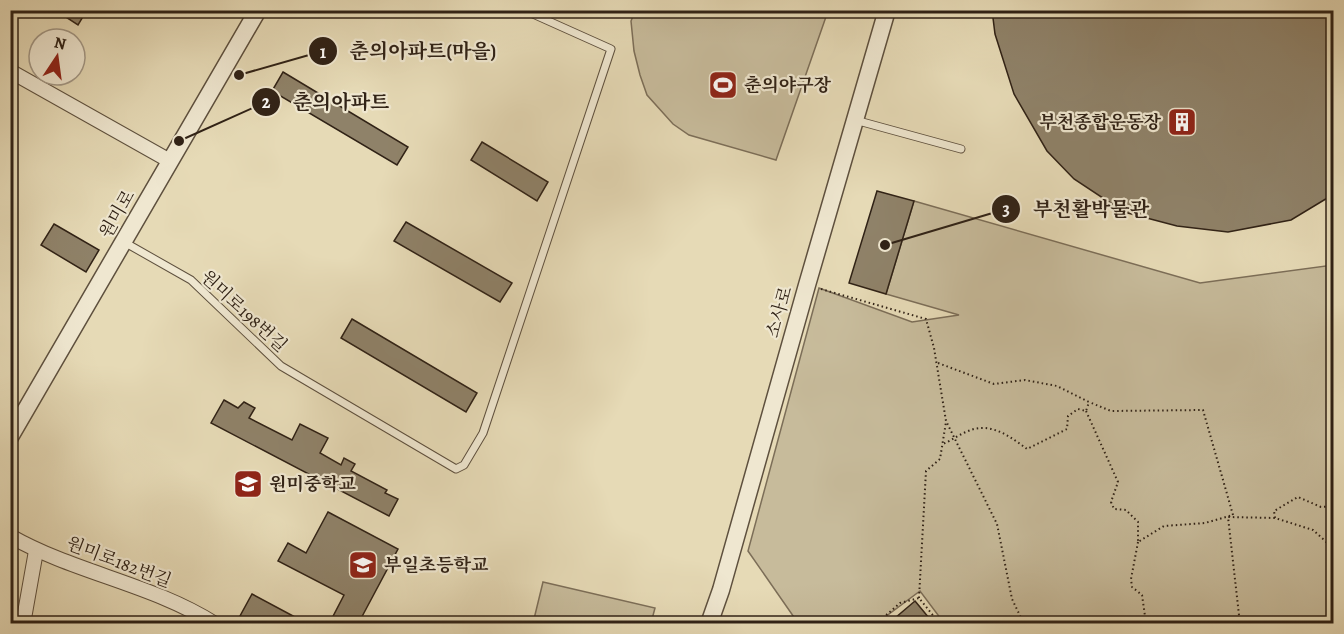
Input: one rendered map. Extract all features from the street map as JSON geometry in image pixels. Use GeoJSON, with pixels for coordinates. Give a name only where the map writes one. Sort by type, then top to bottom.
{"type":"FeatureCollection","features":[{"type":"Feature","properties":{"kind":"street","name":"원미로"},"geometry":{"type":"LineString","coordinates":[[10,437],[258,10]]}},
{"type":"Feature","properties":{"kind":"street","name":"소사로"},"geometry":{"type":"LineString","coordinates":[[709,624],[721,590],[887,10]]}},
{"type":"Feature","properties":{"kind":"street"},"geometry":{"type":"LineString","coordinates":[[10,71],[170,161]]}},
{"type":"Feature","properties":{"kind":"street","name":"원미로182번길"},"geometry":{"type":"LineString","coordinates":[[10,536],[36,551],[153,593],[200,614],[215,624]]}},
{"type":"Feature","properties":{"kind":"street"},"geometry":{"type":"LineString","coordinates":[[23,624],[36,551]]}},
{"type":"Feature","properties":{"kind":"lane","name":"원미로198번길"},"geometry":{"type":"LineString","coordinates":[[124,242],[191,280],[281,366],[456,469],[464,465],[483,433],[611,49],[524,10]]}},
{"type":"Feature","properties":{"kind":"lane"},"geometry":{"type":"LineString","coordinates":[[855,120],[961,149]]}},
{"type":"Feature","properties":{"kind":"path"},"geometry":{"type":"LineString","coordinates":[[807,285],[926,319],[937,363],[946,421],[940,459],[926,471],[919,598],[940,624]]}},
{"type":"Feature","properties":{"kind":"path"},"geometry":{"type":"LineString","coordinates":[[937,363],[994,384],[1025,380],[1057,386],[1111,411],[1203,410],[1233,515],[1205,523],[1164,526],[1138,542]]}},
{"type":"Feature","properties":{"kind":"path"},"geometry":{"type":"LineString","coordinates":[[1089,402],[1086,411],[1118,483],[1111,502],[1114,509],[1126,510],[1138,522],[1138,542],[1131,579],[1132,586],[1142,595],[1146,623]]}},
{"type":"Feature","properties":{"kind":"path"},"geometry":{"type":"LineString","coordinates":[[943,444],[975,429],[983,429],[1009,435],[1027,449],[1067,429],[1068,416],[1077,409],[1086,411]]}},
{"type":"Feature","properties":{"kind":"path"},"geometry":{"type":"LineString","coordinates":[[946,421],[997,524],[1012,599],[1024,624]]}},
{"type":"Feature","properties":{"kind":"path"},"geometry":{"type":"LineString","coordinates":[[1275,518],[1274,511],[1298,496],[1321,507],[1334,506]]}},
{"type":"Feature","properties":{"kind":"path"},"geometry":{"type":"LineString","coordinates":[[1228,516],[1275,518],[1313,530],[1334,549]]}},
{"type":"Feature","properties":{"kind":"path"},"geometry":{"type":"LineString","coordinates":[[1228,516],[1240,624]]}},
{"type":"Feature","properties":{"kind":"path"},"geometry":{"type":"LineString","coordinates":[[876,624],[900,603],[919,598]]}},
{"type":"Feature","properties":{"kind":"shaded area","name":"춘의야구장"},"geometry":{"type":"Polygon","coordinates":[[[635,11],[828,11],[776,160],[689,135],[673,124],[647,95],[640,75],[634,51],[631,21],[635,11]]]}},
{"type":"Feature","properties":{"kind":"shaded area"},"geometry":{"type":"Polygon","coordinates":[[[914,201],[1200,283],[1333,265],[1333,623],[944,623],[920,591],[877,623],[798,623],[748,551],[819,288],[912,322],[959,315],[886,294],[914,201]]]}},
{"type":"Feature","properties":{"kind":"shaded area"},"geometry":{"type":"Polygon","coordinates":[[[543,582],[655,608],[651,623],[533,623],[543,582]]]}},
{"type":"Feature","properties":{"kind":"building"},"geometry":{"type":"Polygon","coordinates":[[[55,10],[87,10],[78,25],[55,10]]]}},
{"type":"Feature","properties":{"kind":"building","name":"부천종합운동장"},"geometry":{"type":"Polygon","coordinates":[[[992,10],[1334,10],[1334,194],[1291,220],[1228,232],[1177,226],[1124,212],[1074,179],[1047,151],[1014,94],[995,34],[992,10]]]}},
{"type":"Feature","properties":{"kind":"building"},"geometry":{"type":"Polygon","coordinates":[[[283,72],[408,147],[397,165],[272,91],[283,72]]]}},
{"type":"Feature","properties":{"kind":"building"},"geometry":{"type":"Polygon","coordinates":[[[482,142],[548,182],[537,201],[471,160],[482,142]]]}},
{"type":"Feature","properties":{"kind":"building"},"geometry":{"type":"Polygon","coordinates":[[[877,191],[914,201],[886,294],[849,283],[877,191]]]}},
{"type":"Feature","properties":{"kind":"building"},"geometry":{"type":"Polygon","coordinates":[[[406,222],[512,283],[500,302],[394,241],[406,222]]]}},
{"type":"Feature","properties":{"kind":"building"},"geometry":{"type":"Polygon","coordinates":[[[54,224],[99,250],[86,272],[41,245],[54,224]]]}},
{"type":"Feature","properties":{"kind":"building"},"geometry":{"type":"Polygon","coordinates":[[[352,319],[477,393],[466,412],[341,338],[352,319]]]}},
{"type":"Feature","properties":{"kind":"building","name":"원미중학교"},"geometry":{"type":"Polygon","coordinates":[[[224,400],[238,408],[244,402],[255,408],[249,418],[292,440],[300,424],[328,438],[320,453],[341,465],[344,458],[355,464],[351,471],[387,490],[385,493],[398,499],[389,516],[211,423],[224,400]]]}},
{"type":"Feature","properties":{"kind":"building","name":"부일초등학교"},"geometry":{"type":"Polygon","coordinates":[[[328,512],[398,549],[358,624],[329,624],[344,595],[278,561],[288,543],[306,553],[328,512]]]}},
{"type":"Feature","properties":{"kind":"building"},"geometry":{"type":"Polygon","coordinates":[[[252,594],[308,624],[254,624],[240,616],[252,594]]]}},
{"type":"Feature","properties":{"kind":"building"},"geometry":{"type":"Polygon","coordinates":[[[915,601],[934,624],[888,624],[915,601]]]}},
{"type":"Feature","properties":{"kind":"place","name":"춘의아파트(마을)"},"geometry":{"type":"Point","coordinates":[239,75]}},
{"type":"Feature","properties":{"kind":"place","name":"춘의야구장"},"geometry":{"type":"Point","coordinates":[723,85]}},
{"type":"Feature","properties":{"kind":"place","name":"부천종합운동장"},"geometry":{"type":"Point","coordinates":[1182,122]}},
{"type":"Feature","properties":{"kind":"place","name":"춘의아파트"},"geometry":{"type":"Point","coordinates":[179,141]}},
{"type":"Feature","properties":{"kind":"place","name":"부천활박물관"},"geometry":{"type":"Point","coordinates":[885,245]}},
{"type":"Feature","properties":{"kind":"place","name":"원미중학교"},"geometry":{"type":"Point","coordinates":[248,484]}},
{"type":"Feature","properties":{"kind":"place","name":"부일초등학교"},"geometry":{"type":"Point","coordinates":[363,565]}}]}
